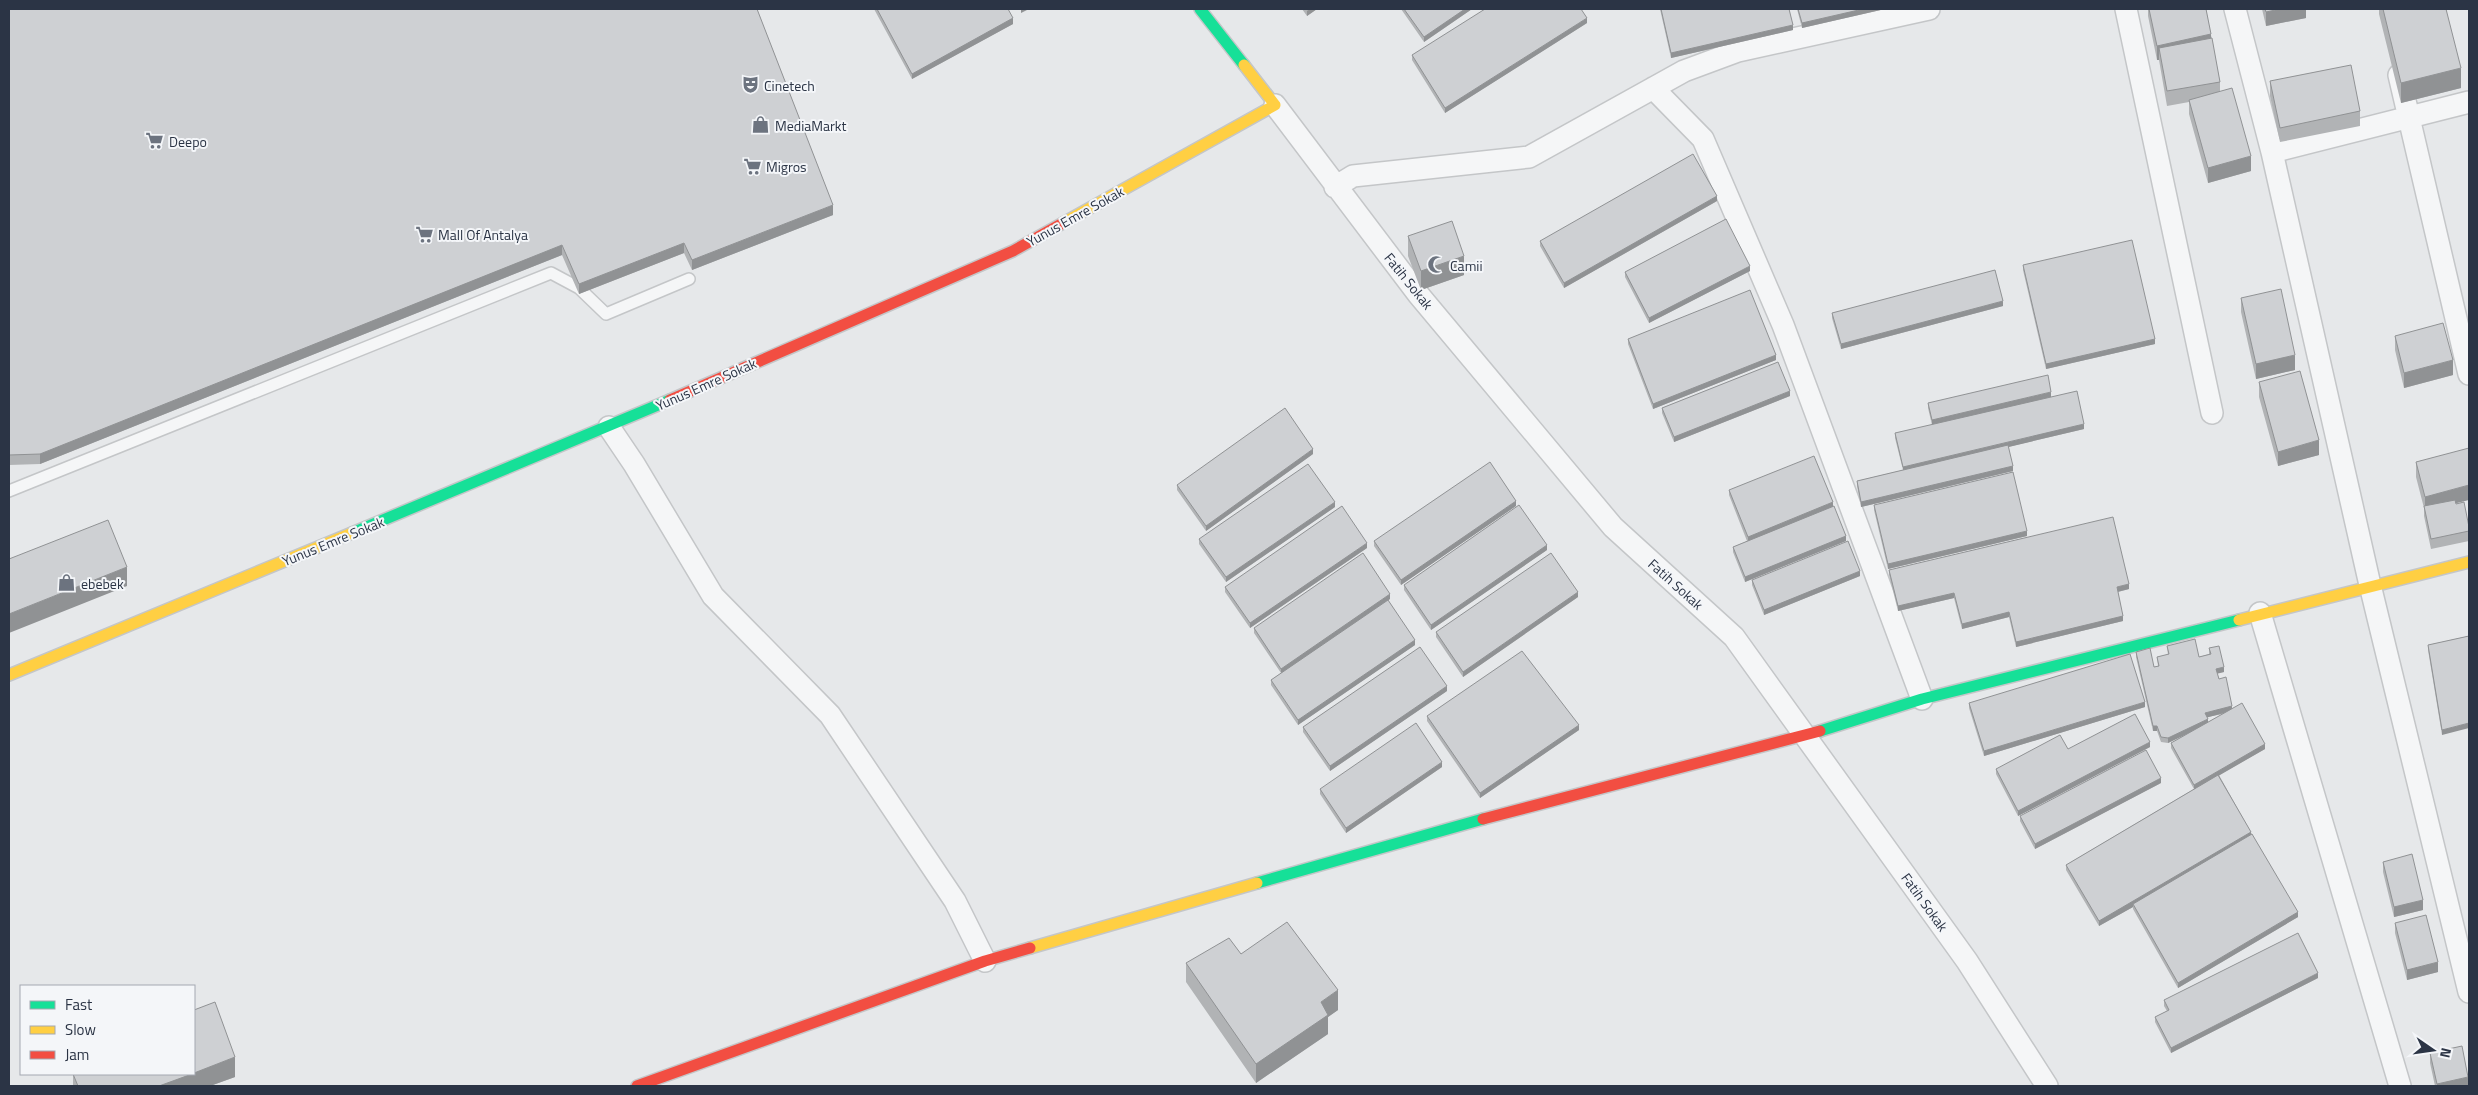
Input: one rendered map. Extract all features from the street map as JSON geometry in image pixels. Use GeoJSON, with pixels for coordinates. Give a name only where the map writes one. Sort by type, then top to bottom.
{"type":"FeatureCollection","features":[{"type":"Feature","properties":{"kind":"street"},"geometry":{"type":"LineString","coordinates":[[1200,9],[1275,105]]}},
{"type":"Feature","properties":{"kind":"street"},"geometry":{"type":"LineString","coordinates":[[1335,187],[1352,176],[1530,157],[1684,71],[1738,51],[1929,9]]}},
{"type":"Feature","properties":{"kind":"street"},"geometry":{"type":"LineString","coordinates":[[2126,9],[2212,413]]}},
{"type":"Feature","properties":{"kind":"street"},"geometry":{"type":"LineString","coordinates":[[2235,9],[2272,152],[2370,585],[2469,992]]}},
{"type":"Feature","properties":{"kind":"street"},"geometry":{"type":"LineString","coordinates":[[2395,57],[2469,374]]}},
{"type":"Feature","properties":{"kind":"street"},"geometry":{"type":"LineString","coordinates":[[1653,88],[1703,139],[1783,325],[1922,698]]}},
{"type":"Feature","properties":{"kind":"street"},"geometry":{"type":"LineString","coordinates":[[2272,152],[2469,102]]}},
{"type":"Feature","properties":{"kind":"street","name":"Fatih Sokak"},"geometry":{"type":"LineString","coordinates":[[1275,105],[1335,187],[1418,294],[1613,527],[1734,637],[1967,961],[2047,1086]]}},
{"type":"Feature","properties":{"kind":"street","name":"Yunus Emre Sokak"},"geometry":{"type":"LineString","coordinates":[[9,675],[609,427],[1013,251],[1275,105]]}},
{"type":"Feature","properties":{"kind":"street"},"geometry":{"type":"LineString","coordinates":[[609,427],[634,464],[714,596],[830,715],[955,901],[985,961]]}},
{"type":"Feature","properties":{"kind":"street"},"geometry":{"type":"LineString","coordinates":[[637,1086],[985,961],[1557,798],[1805,736],[1922,698],[2370,585],[2469,562]]}},
{"type":"Feature","properties":{"kind":"street"},"geometry":{"type":"LineString","coordinates":[[2260,613],[2400,1086]]}},
{"type":"Feature","properties":{"kind":"lane"},"geometry":{"type":"LineString","coordinates":[[9,490],[551,273],[579,288],[606,314],[689,279]]}},
{"type":"Feature","properties":{"kind":"building","name":"Mall Of Antalya"},"geometry":{"type":"Polygon","coordinates":[[[9,9],[757,9],[833,205],[692,260],[684,243],[579,284],[562,245],[40,454],[9,455],[9,9]]]}},
{"type":"Feature","properties":{"kind":"building"},"geometry":{"type":"Polygon","coordinates":[[[877,9],[1008,9],[1013,18],[912,74],[877,9]]]}},
{"type":"Feature","properties":{"kind":"building"},"geometry":{"type":"Polygon","coordinates":[[[1404,9],[1465,9],[1424,37],[1404,9]]]}},
{"type":"Feature","properties":{"kind":"building"},"geometry":{"type":"Polygon","coordinates":[[[1485,9],[1581,9],[1587,18],[1445,108],[1412,55],[1485,9]]]}},
{"type":"Feature","properties":{"kind":"building"},"geometry":{"type":"Polygon","coordinates":[[[1661,9],[1789,9],[1793,25],[1671,53],[1661,9]]]}},
{"type":"Feature","properties":{"kind":"building"},"geometry":{"type":"Polygon","coordinates":[[[1798,9],[1863,9],[1802,23],[1798,9]]]}},
{"type":"Feature","properties":{"kind":"building"},"geometry":{"type":"Polygon","coordinates":[[[2149,9],[2206,9],[2211,34],[2157,46],[2149,9]]]}},
{"type":"Feature","properties":{"kind":"building"},"geometry":{"type":"Polygon","coordinates":[[[2265,9],[2280,9],[2266,12],[2265,9]]]}},
{"type":"Feature","properties":{"kind":"building"},"geometry":{"type":"Polygon","coordinates":[[[2383,9],[2446,9],[2461,68],[2401,83],[2383,9]]]}},
{"type":"Feature","properties":{"kind":"building"},"geometry":{"type":"Polygon","coordinates":[[[2212,38],[2220,82],[2167,91],[2159,48],[2212,38]]]}},
{"type":"Feature","properties":{"kind":"building"},"geometry":{"type":"Polygon","coordinates":[[[2351,65],[2360,111],[2280,128],[2270,81],[2351,65]]]}},
{"type":"Feature","properties":{"kind":"building"},"geometry":{"type":"Polygon","coordinates":[[[2232,88],[2251,156],[2208,168],[2189,100],[2232,88]]]}},
{"type":"Feature","properties":{"kind":"building"},"geometry":{"type":"Polygon","coordinates":[[[1693,154],[1717,196],[1564,283],[1540,241],[1693,154]]]}},
{"type":"Feature","properties":{"kind":"building"},"geometry":{"type":"Polygon","coordinates":[[[1726,219],[1750,266],[1649,318],[1625,272],[1726,219]]]}},
{"type":"Feature","properties":{"kind":"building"},"geometry":{"type":"Polygon","coordinates":[[[1452,221],[1464,256],[1421,271],[1408,236],[1452,221]]]}},
{"type":"Feature","properties":{"kind":"building"},"geometry":{"type":"Polygon","coordinates":[[[2132,240],[2155,339],[2046,364],[2023,265],[2132,240]]]}},
{"type":"Feature","properties":{"kind":"building"},"geometry":{"type":"Polygon","coordinates":[[[1995,270],[2003,301],[1841,344],[1832,313],[1995,270]]]}},
{"type":"Feature","properties":{"kind":"building"},"geometry":{"type":"Polygon","coordinates":[[[2281,289],[2295,355],[2256,364],[2241,298],[2281,289]]]}},
{"type":"Feature","properties":{"kind":"building"},"geometry":{"type":"Polygon","coordinates":[[[1750,290],[1776,355],[1653,404],[1628,339],[1750,290]]]}},
{"type":"Feature","properties":{"kind":"building"},"geometry":{"type":"Polygon","coordinates":[[[2443,323],[2453,360],[2404,373],[2395,336],[2443,323]]]}},
{"type":"Feature","properties":{"kind":"building"},"geometry":{"type":"Polygon","coordinates":[[[1778,362],[1790,391],[1674,437],[1662,408],[1778,362]]]}},
{"type":"Feature","properties":{"kind":"building"},"geometry":{"type":"Polygon","coordinates":[[[2300,371],[2319,440],[2278,452],[2259,382],[2300,371]]]}},
{"type":"Feature","properties":{"kind":"building"},"geometry":{"type":"Polygon","coordinates":[[[2048,375],[2051,392],[1932,420],[1928,403],[2048,375]]]}},
{"type":"Feature","properties":{"kind":"building"},"geometry":{"type":"Polygon","coordinates":[[[2077,391],[2084,424],[1903,467],[1895,433],[2077,391]]]}},
{"type":"Feature","properties":{"kind":"building"},"geometry":{"type":"Polygon","coordinates":[[[1285,408],[1313,449],[1206,526],[1177,485],[1285,408]]]}},
{"type":"Feature","properties":{"kind":"building"},"geometry":{"type":"Polygon","coordinates":[[[2008,445],[2013,466],[1861,502],[1857,481],[2008,445]]]}},
{"type":"Feature","properties":{"kind":"building"},"geometry":{"type":"Polygon","coordinates":[[[2469,448],[2469,485],[2425,497],[2416,462],[2469,448]]]}},
{"type":"Feature","properties":{"kind":"building"},"geometry":{"type":"Polygon","coordinates":[[[1814,456],[1833,502],[1748,537],[1729,490],[1814,456]]]}},
{"type":"Feature","properties":{"kind":"building"},"geometry":{"type":"Polygon","coordinates":[[[1490,462],[1516,501],[1401,580],[1374,541],[1490,462]]]}},
{"type":"Feature","properties":{"kind":"building"},"geometry":{"type":"Polygon","coordinates":[[[1308,464],[1335,502],[1226,577],[1199,539],[1308,464]]]}},
{"type":"Feature","properties":{"kind":"building"},"geometry":{"type":"Polygon","coordinates":[[[2013,472],[2027,531],[1888,564],[1874,505],[2013,472]]]}},
{"type":"Feature","properties":{"kind":"building"},"geometry":{"type":"Polygon","coordinates":[[[2455,500],[2456,504],[2464,502],[2469,531],[2431,539],[2424,506],[2455,500]]]}},
{"type":"Feature","properties":{"kind":"building"},"geometry":{"type":"Polygon","coordinates":[[[1519,505],[1547,545],[1431,625],[1404,585],[1519,505]]]}},
{"type":"Feature","properties":{"kind":"building"},"geometry":{"type":"Polygon","coordinates":[[[1342,506],[1367,543],[1250,623],[1225,587],[1342,506]]]}},
{"type":"Feature","properties":{"kind":"building"},"geometry":{"type":"Polygon","coordinates":[[[1834,506],[1846,536],[1745,577],[1733,547],[1834,506]]]}},
{"type":"Feature","properties":{"kind":"building"},"geometry":{"type":"Polygon","coordinates":[[[2113,517],[2129,584],[2117,587],[2123,616],[2016,642],[2009,612],[1962,624],[1954,593],[1898,606],[1889,570],[2113,517]]]}},
{"type":"Feature","properties":{"kind":"building","name":"ebebek"},"geometry":{"type":"Polygon","coordinates":[[[108,520],[127,567],[9,614],[9,559],[108,520]]]}},
{"type":"Feature","properties":{"kind":"building"},"geometry":{"type":"Polygon","coordinates":[[[1848,541],[1860,571],[1764,610],[1752,580],[1848,541]]]}},
{"type":"Feature","properties":{"kind":"building"},"geometry":{"type":"Polygon","coordinates":[[[1363,553],[1390,594],[1281,669],[1254,628],[1363,553]]]}},
{"type":"Feature","properties":{"kind":"building"},"geometry":{"type":"Polygon","coordinates":[[[1551,553],[1578,592],[1463,672],[1436,632],[1551,553]]]}},
{"type":"Feature","properties":{"kind":"building"},"geometry":{"type":"Polygon","coordinates":[[[1388,600],[1415,640],[1298,720],[1271,680],[1388,600]]]}},
{"type":"Feature","properties":{"kind":"building"},"geometry":{"type":"Polygon","coordinates":[[[2469,636],[2469,723],[2442,730],[2428,645],[2469,636]]]}},
{"type":"Feature","properties":{"kind":"building"},"geometry":{"type":"Polygon","coordinates":[[[2195,639],[2199,657],[2211,654],[2209,648],[2219,646],[2224,667],[2216,669],[2219,679],[2226,677],[2232,706],[2205,713],[2208,719],[2168,738],[2161,737],[2157,726],[2153,726],[2136,652],[2150,648],[2154,667],[2159,666],[2157,657],[2169,654],[2167,646],[2195,639]]]}},
{"type":"Feature","properties":{"kind":"building"},"geometry":{"type":"Polygon","coordinates":[[[1420,647],[1447,686],[1330,766],[1303,727],[1420,647]]]}},
{"type":"Feature","properties":{"kind":"building"},"geometry":{"type":"Polygon","coordinates":[[[1522,651],[1579,725],[1480,793],[1427,716],[1522,651]]]}},
{"type":"Feature","properties":{"kind":"building"},"geometry":{"type":"Polygon","coordinates":[[[2130,654],[2145,702],[1984,751],[1969,703],[2130,654]]]}},
{"type":"Feature","properties":{"kind":"building"},"geometry":{"type":"Polygon","coordinates":[[[2242,703],[2265,744],[2194,785],[2171,743],[2242,703]]]}},
{"type":"Feature","properties":{"kind":"building"},"geometry":{"type":"Polygon","coordinates":[[[2135,714],[2150,742],[2018,811],[1996,769],[2060,735],[2068,749],[2135,714]]]}},
{"type":"Feature","properties":{"kind":"building"},"geometry":{"type":"Polygon","coordinates":[[[1416,723],[1442,762],[1346,828],[1320,789],[1416,723]]]}},
{"type":"Feature","properties":{"kind":"building"},"geometry":{"type":"Polygon","coordinates":[[[2146,750],[2161,778],[2035,844],[2020,816],[2146,750]]]}},
{"type":"Feature","properties":{"kind":"building"},"geometry":{"type":"Polygon","coordinates":[[[2218,775],[2251,832],[2099,921],[2066,865],[2218,775]]]}},
{"type":"Feature","properties":{"kind":"building"},"geometry":{"type":"Polygon","coordinates":[[[2252,834],[2298,912],[2178,983],[2133,904],[2252,834]]]}},
{"type":"Feature","properties":{"kind":"building"},"geometry":{"type":"Polygon","coordinates":[[[2412,854],[2423,900],[2394,907],[2383,862],[2412,854]]]}},
{"type":"Feature","properties":{"kind":"building"},"geometry":{"type":"Polygon","coordinates":[[[2426,915],[2438,962],[2407,970],[2395,923],[2426,915]]]}},
{"type":"Feature","properties":{"kind":"building"},"geometry":{"type":"Polygon","coordinates":[[[1287,922],[1338,990],[1321,1002],[1328,1015],[1256,1064],[1186,963],[1229,938],[1241,954],[1287,922]]]}},
{"type":"Feature","properties":{"kind":"building"},"geometry":{"type":"Polygon","coordinates":[[[2298,933],[2318,973],[2171,1048],[2155,1017],[2169,1010],[2164,1000],[2298,933]]]}},
{"type":"Feature","properties":{"kind":"building"},"geometry":{"type":"Polygon","coordinates":[[[215,1002],[235,1057],[195,1073],[195,1010],[215,1002]]]}},
{"type":"Feature","properties":{"kind":"building"},"geometry":{"type":"Polygon","coordinates":[[[2462,1046],[2468,1077],[2437,1084],[2430,1053],[2462,1046]]]}},
{"type":"Feature","properties":{"kind":"building"},"geometry":{"type":"Polygon","coordinates":[[[73,1075],[189,1075],[159,1086],[78,1086],[73,1075]]]}},
{"type":"Feature","properties":{"kind":"traffic: fast"},"geometry":{"type":"LineString","coordinates":[[1200,9],[1244,65]]}},
{"type":"Feature","properties":{"kind":"traffic: fast"},"geometry":{"type":"LineString","coordinates":[[352,533],[670,400]]}},
{"type":"Feature","properties":{"kind":"traffic: fast"},"geometry":{"type":"LineString","coordinates":[[1820,731],[1922,699],[2239,620]]}},
{"type":"Feature","properties":{"kind":"traffic: fast"},"geometry":{"type":"LineString","coordinates":[[1257,883],[1483,819]]}},
{"type":"Feature","properties":{"kind":"traffic: slow"},"geometry":{"type":"LineString","coordinates":[[1063,223],[1275,105],[1244,65]]}},
{"type":"Feature","properties":{"kind":"traffic: slow"},"geometry":{"type":"LineString","coordinates":[[9,675],[352,533]]}},
{"type":"Feature","properties":{"kind":"traffic: slow"},"geometry":{"type":"LineString","coordinates":[[2239,620],[2469,562]]}},
{"type":"Feature","properties":{"kind":"traffic: slow"},"geometry":{"type":"LineString","coordinates":[[1030,948],[1257,883]]}},
{"type":"Feature","properties":{"kind":"traffic: jam"},"geometry":{"type":"LineString","coordinates":[[670,400],[1013,251],[1063,223]]}},
{"type":"Feature","properties":{"kind":"traffic: jam"},"geometry":{"type":"LineString","coordinates":[[1483,819],[1820,731]]}},
{"type":"Feature","properties":{"kind":"traffic: jam"},"geometry":{"type":"LineString","coordinates":[[637,1086],[985,961],[1030,948]]}},
{"type":"Feature","properties":{"kind":"place","name":"Cinetech"},"geometry":{"type":"Point","coordinates":[750,85]}},
{"type":"Feature","properties":{"kind":"place","name":"MediaMarkt"},"geometry":{"type":"Point","coordinates":[761,125]}},
{"type":"Feature","properties":{"kind":"place","name":"Deepo"},"geometry":{"type":"Point","coordinates":[155,141]}},
{"type":"Feature","properties":{"kind":"place","name":"Migros"},"geometry":{"type":"Point","coordinates":[752,166]}},
{"type":"Feature","properties":{"kind":"place","name":"Mall Of Antalya"},"geometry":{"type":"Point","coordinates":[424,234]}},
{"type":"Feature","properties":{"kind":"place","name":"Camii"},"geometry":{"type":"Point","coordinates":[1436,265]}},
{"type":"Feature","properties":{"kind":"place","name":"ebebek"},"geometry":{"type":"Point","coordinates":[67,583]}}]}
